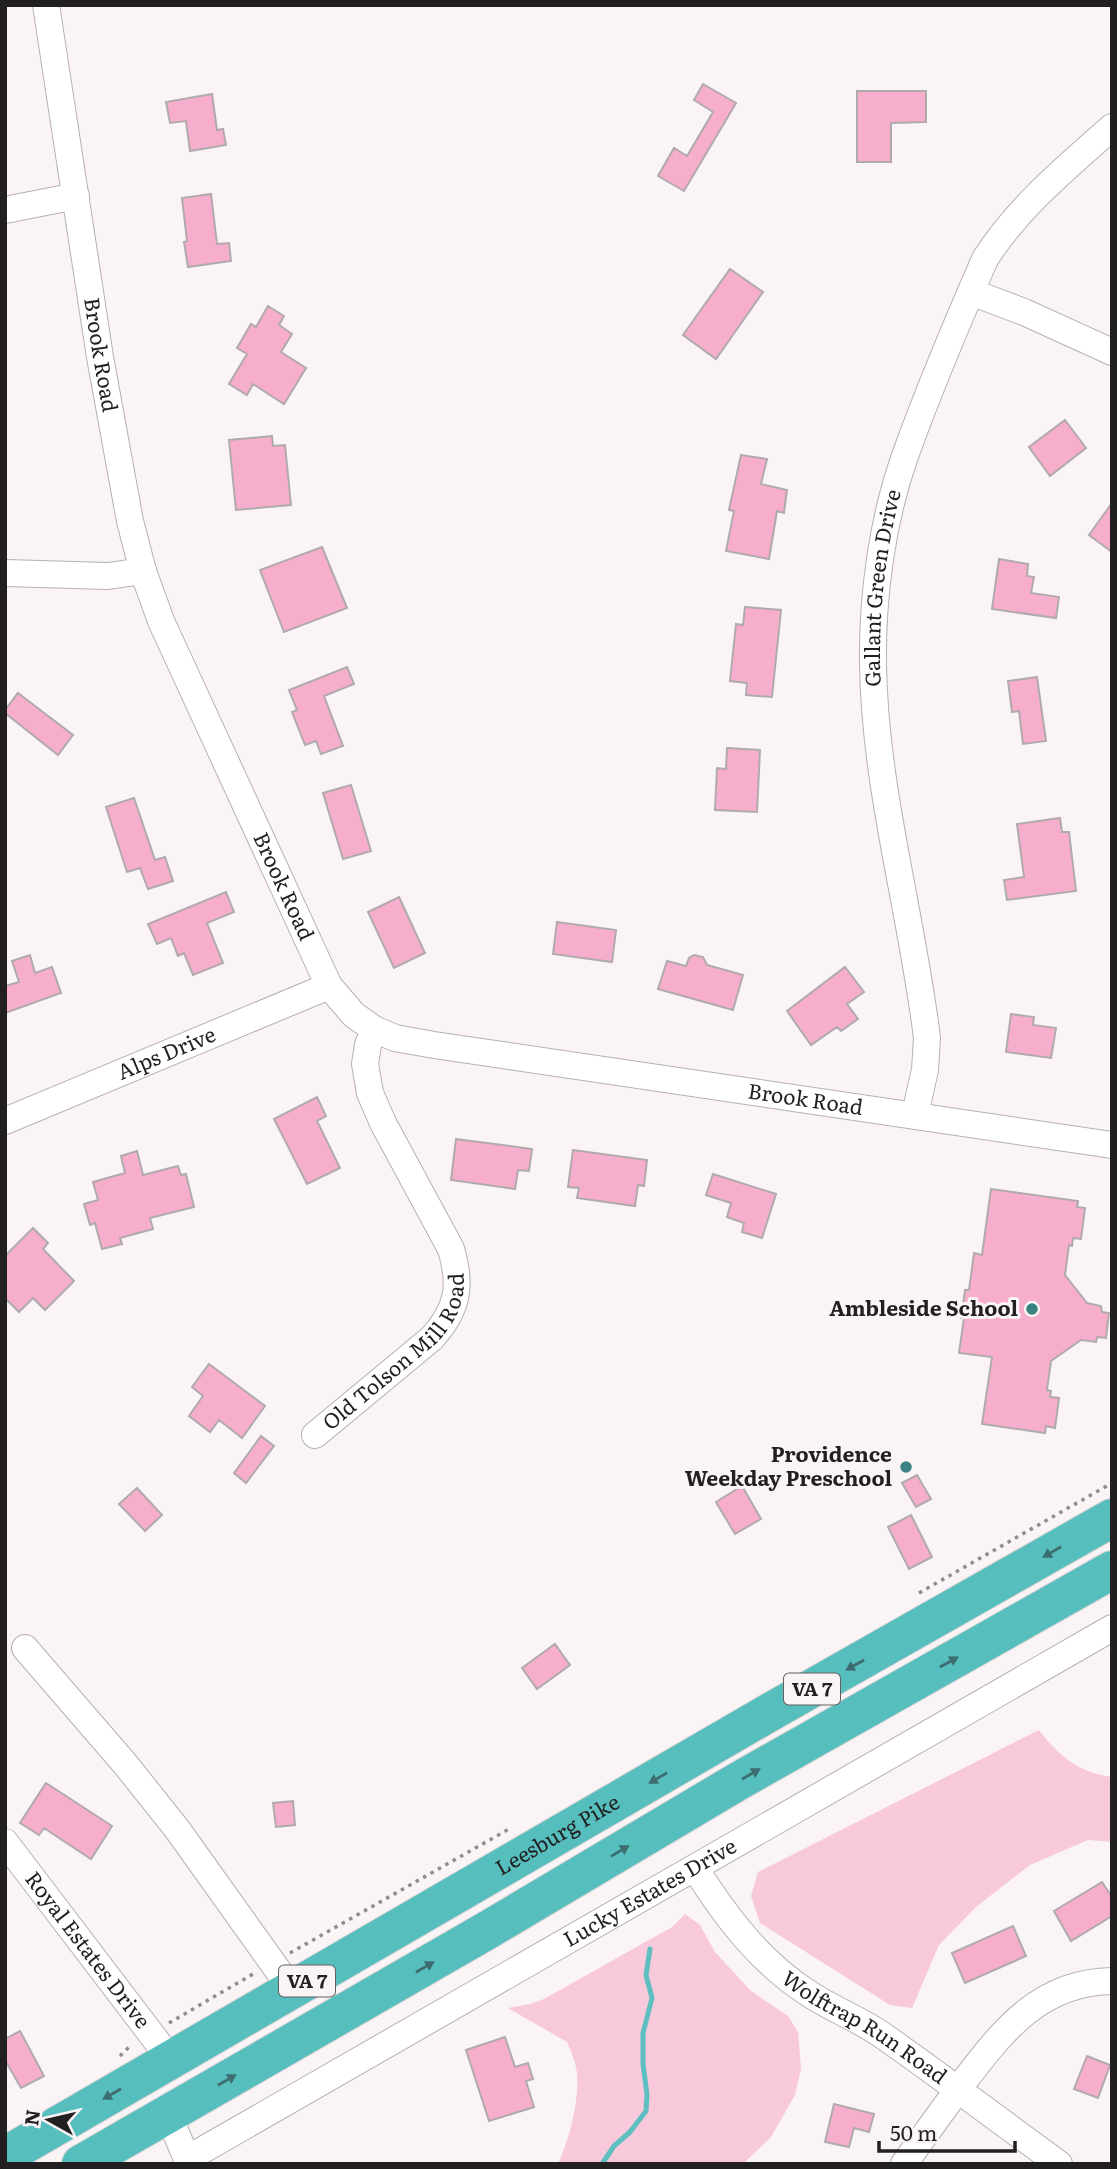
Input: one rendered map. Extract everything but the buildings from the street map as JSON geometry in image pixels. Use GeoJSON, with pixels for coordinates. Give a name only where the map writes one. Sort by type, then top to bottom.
{"type":"FeatureCollection","features":[{"type":"Feature","properties":{"kind":"highway","name":"Leesburg Pike"},"geometry":{"type":"LineString","coordinates":[[5,2156],[772,1711],[1112,1518]]}},
{"type":"Feature","properties":{"kind":"highway","name":"VA 7"},"geometry":{"type":"LineString","coordinates":[[81,2164],[486,1931],[742,1779],[1112,1570]]}},
{"type":"Feature","properties":{"kind":"highway"},"geometry":{"type":"LineString","coordinates":[[168,2114],[166,2092],[171,2082],[406,1947],[426,1928],[442,1903]]}},
{"type":"Feature","properties":{"kind":"street","name":"Brook Road"},"geometry":{"type":"LineString","coordinates":[[46,5],[109,407],[130,521],[143,571],[171,645],[329,986],[354,1016],[395,1038],[434,1045],[1112,1145]]}},
{"type":"Feature","properties":{"kind":"street","name":"Gallant Green Drive"},"geometry":{"type":"LineString","coordinates":[[915,1114],[924,1077],[927,1038],[876,719],[873,664],[875,609],[890,510],[904,457],[985,259],[1014,218],[1112,127]]}},
{"type":"Feature","properties":{"kind":"street"},"geometry":{"type":"LineString","coordinates":[[5,210],[76,196]]}},
{"type":"Feature","properties":{"kind":"street"},"geometry":{"type":"LineString","coordinates":[[971,292],[1024,312],[1112,352]]}},
{"type":"Feature","properties":{"kind":"street"},"geometry":{"type":"LineString","coordinates":[[5,573],[108,576],[143,571]]}},
{"type":"Feature","properties":{"kind":"street","name":"Alps Drive"},"geometry":{"type":"LineString","coordinates":[[5,1121],[329,986]]}},
{"type":"Feature","properties":{"kind":"street","name":"Old Tolson Mill Road"},"geometry":{"type":"LineString","coordinates":[[315,1435],[432,1338],[453,1309],[457,1289],[456,1268],[451,1249],[383,1123],[370,1093],[365,1064],[374,1029]]}},
{"type":"Feature","properties":{"kind":"street","name":"Lucky Estates Drive"},"geometry":{"type":"LineString","coordinates":[[168,2114],[188,2161],[1112,1628]]}},
{"type":"Feature","properties":{"kind":"street"},"geometry":{"type":"LineString","coordinates":[[25,1648],[126,1765],[177,1829],[292,1990]]}},
{"type":"Feature","properties":{"kind":"street","name":"Royal Estates Drive"},"geometry":{"type":"LineString","coordinates":[[5,1842],[172,2060]]}},
{"type":"Feature","properties":{"kind":"street","name":"Wolftrap Run Road"},"geometry":{"type":"LineString","coordinates":[[695,1868],[717,1903],[741,1933],[769,1962],[807,1993],[878,2033],[1059,2164]]}},
{"type":"Feature","properties":{"kind":"street"},"geometry":{"type":"LineString","coordinates":[[904,2164],[999,2035],[1020,2016],[1044,2000],[1069,1989],[1112,1981]]}},
{"type":"Feature","properties":{"kind":"shaded area"},"geometry":{"type":"Polygon","coordinates":[[[1039,1730],[1054,1747],[1079,1767],[1112,1777],[1112,1842],[1088,1840],[1030,1865],[976,1907],[939,1945],[912,2008],[890,2005],[760,1923],[751,1896],[758,1872],[1039,1730]]]}},
{"type":"Feature","properties":{"kind":"shaded area"},"geometry":{"type":"Polygon","coordinates":[[[685,1914],[700,1925],[715,1952],[751,1991],[788,2016],[798,2032],[801,2069],[795,2095],[771,2137],[743,2164],[558,2164],[575,2108],[577,2073],[574,2061],[567,2042],[508,2008],[544,1999],[672,1927],[685,1914]]]}},
{"type":"Feature","properties":{"kind":"waterway"},"geometry":{"type":"LineString","coordinates":[[602,2164],[614,2146],[630,2132],[646,2111],[643,2033],[652,1998],[646,1975],[650,1949]]}},
{"type":"Feature","properties":{"kind":"place","name":"Ambleside School"},"geometry":{"type":"Point","coordinates":[1032,1309]}},
{"type":"Feature","properties":{"kind":"place","name":"Providence Weekday Preschool"},"geometry":{"type":"Point","coordinates":[906,1467]}}]}
